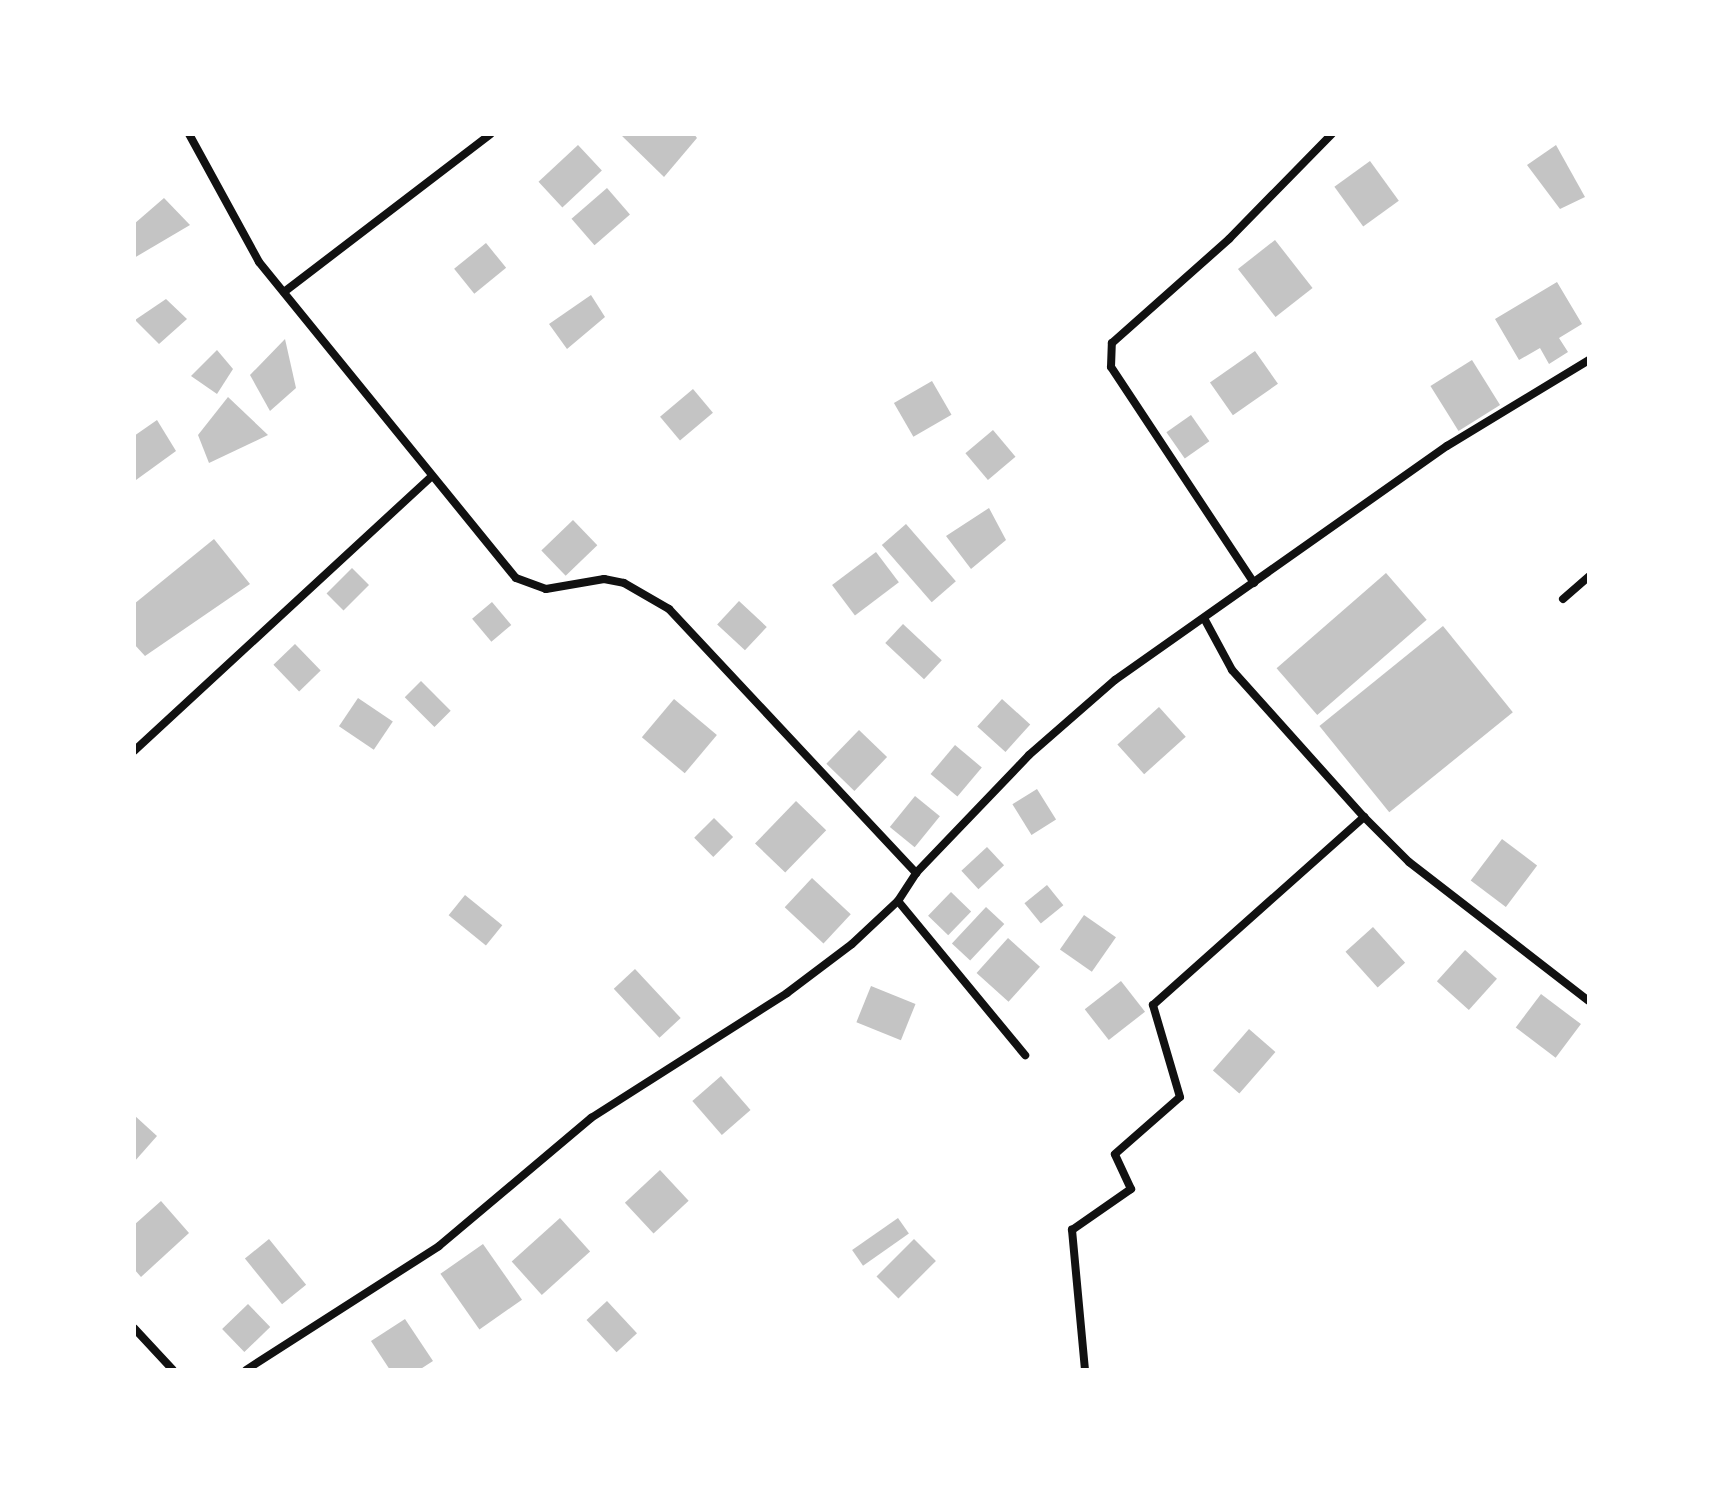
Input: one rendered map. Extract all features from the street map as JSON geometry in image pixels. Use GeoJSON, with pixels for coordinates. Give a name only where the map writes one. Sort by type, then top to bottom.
{"type":"FeatureCollection","features":[{"type":"Feature","properties":{"kind":"street"},"geometry":{"type":"LineString","coordinates":[[189,134],[259,262],[516,578],[546,589],[604,579],[624,583],[669,609],[916,873]]}},
{"type":"Feature","properties":{"kind":"street"},"geometry":{"type":"LineString","coordinates":[[284,292],[491,134]]}},
{"type":"Feature","properties":{"kind":"street"},"geometry":{"type":"LineString","coordinates":[[1254,583],[1111,367],[1112,343],[1229,239],[1332,134]]}},
{"type":"Feature","properties":{"kind":"street"},"geometry":{"type":"LineString","coordinates":[[246,1370],[439,1246],[591,1118],[787,993],[898,901],[916,873],[1050,736],[1115,680],[1205,620],[1447,446],[1589,360]]}},
{"type":"Feature","properties":{"kind":"street"},"geometry":{"type":"LineString","coordinates":[[134,751],[432,476]]}},
{"type":"Feature","properties":{"kind":"street"},"geometry":{"type":"LineString","coordinates":[[1563,599],[1589,576]]}},
{"type":"Feature","properties":{"kind":"street"},"geometry":{"type":"LineString","coordinates":[[1205,620],[1232,670],[1364,817],[1409,862],[1589,1001]]}},
{"type":"Feature","properties":{"kind":"street"},"geometry":{"type":"LineString","coordinates":[[1085,1370],[1072,1230],[1131,1189],[1115,1154],[1180,1097],[1153,1005],[1364,817]]}},
{"type":"Feature","properties":{"kind":"street"},"geometry":{"type":"LineString","coordinates":[[898,901],[1025,1055]]}},
{"type":"Feature","properties":{"kind":"street"},"geometry":{"type":"LineString","coordinates":[[134,1328],[173,1370]]}},
{"type":"Feature","properties":{"kind":"building"},"geometry":{"type":"Polygon","coordinates":[[[620,134],[694,134],[697,138],[664,177],[620,134]]]}},
{"type":"Feature","properties":{"kind":"building"},"geometry":{"type":"Polygon","coordinates":[[[578,145],[602,171],[562,207],[539,182],[578,145]]]}},
{"type":"Feature","properties":{"kind":"building"},"geometry":{"type":"Polygon","coordinates":[[[1556,145],[1585,197],[1560,209],[1527,165],[1556,145]]]}},
{"type":"Feature","properties":{"kind":"building"},"geometry":{"type":"Polygon","coordinates":[[[1370,161],[1399,201],[1363,227],[1334,187],[1370,161]]]}},
{"type":"Feature","properties":{"kind":"building"},"geometry":{"type":"Polygon","coordinates":[[[607,188],[630,214],[594,245],[572,219],[607,188]]]}},
{"type":"Feature","properties":{"kind":"building"},"geometry":{"type":"Polygon","coordinates":[[[164,198],[190,225],[134,258],[134,224],[164,198]]]}},
{"type":"Feature","properties":{"kind":"building"},"geometry":{"type":"Polygon","coordinates":[[[1275,240],[1313,288],[1276,317],[1238,269],[1275,240]]]}},
{"type":"Feature","properties":{"kind":"building"},"geometry":{"type":"Polygon","coordinates":[[[486,243],[506,268],[474,294],[454,269],[486,243]]]}},
{"type":"Feature","properties":{"kind":"building"},"geometry":{"type":"Polygon","coordinates":[[[1557,282],[1582,324],[1559,338],[1568,352],[1549,364],[1540,348],[1519,360],[1495,319],[1557,282]]]}},
{"type":"Feature","properties":{"kind":"building"},"geometry":{"type":"Polygon","coordinates":[[[591,295],[605,317],[567,349],[549,324],[591,295]]]}},
{"type":"Feature","properties":{"kind":"building"},"geometry":{"type":"Polygon","coordinates":[[[166,299],[187,319],[159,344],[135,320],[166,299]]]}},
{"type":"Feature","properties":{"kind":"building"},"geometry":{"type":"Polygon","coordinates":[[[285,339],[296,388],[270,411],[250,375],[285,339]]]}},
{"type":"Feature","properties":{"kind":"building"},"geometry":{"type":"Polygon","coordinates":[[[217,350],[233,369],[217,394],[191,376],[217,350]]]}},
{"type":"Feature","properties":{"kind":"building"},"geometry":{"type":"Polygon","coordinates":[[[1255,351],[1278,384],[1233,415],[1210,383],[1255,351]]]}},
{"type":"Feature","properties":{"kind":"building"},"geometry":{"type":"Polygon","coordinates":[[[1472,360],[1500,405],[1459,431],[1430,386],[1472,360]]]}},
{"type":"Feature","properties":{"kind":"building"},"geometry":{"type":"Polygon","coordinates":[[[932,381],[952,415],[913,437],[894,403],[932,381]]]}},
{"type":"Feature","properties":{"kind":"building"},"geometry":{"type":"Polygon","coordinates":[[[693,389],[713,413],[680,440],[660,417],[693,389]]]}},
{"type":"Feature","properties":{"kind":"building"},"geometry":{"type":"Polygon","coordinates":[[[228,397],[268,435],[209,463],[198,435],[228,397]]]}},
{"type":"Feature","properties":{"kind":"building"},"geometry":{"type":"Polygon","coordinates":[[[1191,415],[1209,441],[1185,458],[1166,432],[1191,415]]]}},
{"type":"Feature","properties":{"kind":"building"},"geometry":{"type":"Polygon","coordinates":[[[157,420],[176,451],[136,480],[134,436],[157,420]]]}},
{"type":"Feature","properties":{"kind":"building"},"geometry":{"type":"Polygon","coordinates":[[[993,430],[1015,457],[988,480],[965,453],[993,430]]]}},
{"type":"Feature","properties":{"kind":"building"},"geometry":{"type":"Polygon","coordinates":[[[989,508],[1006,540],[971,569],[946,536],[989,508]]]}},
{"type":"Feature","properties":{"kind":"building"},"geometry":{"type":"Polygon","coordinates":[[[573,520],[597,545],[566,576],[541,551],[573,520]]]}},
{"type":"Feature","properties":{"kind":"building"},"geometry":{"type":"Polygon","coordinates":[[[906,524],[956,581],[932,602],[882,545],[906,524]]]}},
{"type":"Feature","properties":{"kind":"building"},"geometry":{"type":"Polygon","coordinates":[[[214,539],[250,584],[145,656],[134,644],[134,604],[214,539]]]}},
{"type":"Feature","properties":{"kind":"building"},"geometry":{"type":"Polygon","coordinates":[[[876,552],[899,582],[855,615],[832,585],[876,552]]]}},
{"type":"Feature","properties":{"kind":"building"},"geometry":{"type":"Polygon","coordinates":[[[352,568],[369,585],[344,610],[327,593],[352,568]]]}},
{"type":"Feature","properties":{"kind":"building"},"geometry":{"type":"Polygon","coordinates":[[[1386,573],[1427,620],[1317,715],[1277,668],[1386,573]]]}},
{"type":"Feature","properties":{"kind":"building"},"geometry":{"type":"Polygon","coordinates":[[[739,601],[767,627],[745,650],[717,624],[739,601]]]}},
{"type":"Feature","properties":{"kind":"building"},"geometry":{"type":"Polygon","coordinates":[[[492,602],[511,625],[491,642],[472,619],[492,602]]]}},
{"type":"Feature","properties":{"kind":"building"},"geometry":{"type":"Polygon","coordinates":[[[903,624],[942,660],[924,679],[885,643],[903,624]]]}},
{"type":"Feature","properties":{"kind":"building"},"geometry":{"type":"Polygon","coordinates":[[[1443,626],[1513,712],[1389,812],[1319,726],[1443,626]]]}},
{"type":"Feature","properties":{"kind":"building"},"geometry":{"type":"Polygon","coordinates":[[[295,644],[321,671],[299,691],[273,665],[295,644]]]}},
{"type":"Feature","properties":{"kind":"building"},"geometry":{"type":"Polygon","coordinates":[[[421,681],[451,711],[434,727],[405,697],[421,681]]]}},
{"type":"Feature","properties":{"kind":"building"},"geometry":{"type":"Polygon","coordinates":[[[358,698],[393,721],[374,750],[339,726],[358,698]]]}},
{"type":"Feature","properties":{"kind":"building"},"geometry":{"type":"Polygon","coordinates":[[[674,699],[717,735],[685,773],[642,737],[674,699]]]}},
{"type":"Feature","properties":{"kind":"building"},"geometry":{"type":"Polygon","coordinates":[[[1002,699],[1030,724],[1005,752],[977,726],[1002,699]]]}},
{"type":"Feature","properties":{"kind":"building"},"geometry":{"type":"Polygon","coordinates":[[[1159,707],[1186,737],[1144,774],[1117,744],[1159,707]]]}},
{"type":"Feature","properties":{"kind":"building"},"geometry":{"type":"Polygon","coordinates":[[[859,730],[887,757],[854,791],[826,764],[859,730]]]}},
{"type":"Feature","properties":{"kind":"building"},"geometry":{"type":"Polygon","coordinates":[[[955,745],[982,767],[957,797],[931,774],[955,745]]]}},
{"type":"Feature","properties":{"kind":"building"},"geometry":{"type":"Polygon","coordinates":[[[1037,789],[1056,820],[1031,835],[1012,804],[1037,789]]]}},
{"type":"Feature","properties":{"kind":"building"},"geometry":{"type":"Polygon","coordinates":[[[915,796],[940,816],[915,847],[890,827],[915,796]]]}},
{"type":"Feature","properties":{"kind":"building"},"geometry":{"type":"Polygon","coordinates":[[[796,801],[826,830],[785,873],[755,843],[796,801]]]}},
{"type":"Feature","properties":{"kind":"building"},"geometry":{"type":"Polygon","coordinates":[[[714,818],[733,837],[713,857],[694,838],[714,818]]]}},
{"type":"Feature","properties":{"kind":"building"},"geometry":{"type":"Polygon","coordinates":[[[1502,839],[1537,865],[1506,907],[1471,881],[1502,839]]]}},
{"type":"Feature","properties":{"kind":"building"},"geometry":{"type":"Polygon","coordinates":[[[987,847],[1004,865],[978,889],[961,871],[987,847]]]}},
{"type":"Feature","properties":{"kind":"building"},"geometry":{"type":"Polygon","coordinates":[[[812,878],[851,914],[823,943],[785,907],[812,878]]]}},
{"type":"Feature","properties":{"kind":"building"},"geometry":{"type":"Polygon","coordinates":[[[1047,885],[1063,905],[1041,923],[1024,903],[1047,885]]]}},
{"type":"Feature","properties":{"kind":"building"},"geometry":{"type":"Polygon","coordinates":[[[951,892],[971,911],[948,935],[928,916],[951,892]]]}},
{"type":"Feature","properties":{"kind":"building"},"geometry":{"type":"Polygon","coordinates":[[[465,895],[502,925],[486,945],[449,915],[465,895]]]}},
{"type":"Feature","properties":{"kind":"building"},"geometry":{"type":"Polygon","coordinates":[[[986,907],[1004,924],[970,961],[952,944],[986,907]]]}},
{"type":"Feature","properties":{"kind":"building"},"geometry":{"type":"Polygon","coordinates":[[[1084,915],[1116,937],[1092,972],[1060,949],[1084,915]]]}},
{"type":"Feature","properties":{"kind":"building"},"geometry":{"type":"Polygon","coordinates":[[[1373,927],[1405,963],[1378,987],[1346,952],[1373,927]]]}},
{"type":"Feature","properties":{"kind":"building"},"geometry":{"type":"Polygon","coordinates":[[[1008,938],[1040,967],[1009,1002],[977,973],[1008,938]]]}},
{"type":"Feature","properties":{"kind":"building"},"geometry":{"type":"Polygon","coordinates":[[[1465,950],[1497,979],[1469,1010],[1437,981],[1465,950]]]}},
{"type":"Feature","properties":{"kind":"building"},"geometry":{"type":"Polygon","coordinates":[[[635,969],[681,1018],[659,1038],[614,989],[635,969]]]}},
{"type":"Feature","properties":{"kind":"building"},"geometry":{"type":"Polygon","coordinates":[[[1121,981],[1145,1012],[1109,1040],[1085,1009],[1121,981]]]}},
{"type":"Feature","properties":{"kind":"building"},"geometry":{"type":"Polygon","coordinates":[[[871,986],[916,1004],[901,1040],[856,1022],[871,986]]]}},
{"type":"Feature","properties":{"kind":"building"},"geometry":{"type":"Polygon","coordinates":[[[1541,994],[1581,1024],[1556,1058],[1516,1028],[1541,994]]]}},
{"type":"Feature","properties":{"kind":"building"},"geometry":{"type":"Polygon","coordinates":[[[1249,1029],[1275,1052],[1239,1093],[1213,1071],[1249,1029]]]}},
{"type":"Feature","properties":{"kind":"building"},"geometry":{"type":"Polygon","coordinates":[[[721,1076],[751,1110],[722,1135],[692,1101],[721,1076]]]}},
{"type":"Feature","properties":{"kind":"building"},"geometry":{"type":"Polygon","coordinates":[[[134,1115],[157,1136],[134,1162],[134,1115]]]}},
{"type":"Feature","properties":{"kind":"building"},"geometry":{"type":"Polygon","coordinates":[[[660,1170],[689,1201],[654,1233],[625,1203],[660,1170]]]}},
{"type":"Feature","properties":{"kind":"building"},"geometry":{"type":"Polygon","coordinates":[[[161,1201],[189,1233],[141,1277],[134,1269],[134,1225],[161,1201]]]}},
{"type":"Feature","properties":{"kind":"building"},"geometry":{"type":"Polygon","coordinates":[[[560,1218],[590,1251],[542,1295],[512,1261],[560,1218]]]}},
{"type":"Feature","properties":{"kind":"building"},"geometry":{"type":"Polygon","coordinates":[[[898,1218],[909,1234],[863,1266],[852,1250],[898,1218]]]}},
{"type":"Feature","properties":{"kind":"building"},"geometry":{"type":"Polygon","coordinates":[[[269,1239],[306,1285],[282,1304],[245,1259],[269,1239]]]}},
{"type":"Feature","properties":{"kind":"building"},"geometry":{"type":"Polygon","coordinates":[[[914,1239],[936,1261],[898,1298],[877,1276],[914,1239]]]}},
{"type":"Feature","properties":{"kind":"building"},"geometry":{"type":"Polygon","coordinates":[[[483,1244],[522,1300],[479,1330],[440,1274],[483,1244]]]}},
{"type":"Feature","properties":{"kind":"building"},"geometry":{"type":"Polygon","coordinates":[[[607,1301],[637,1333],[617,1352],[587,1320],[607,1301]]]}},
{"type":"Feature","properties":{"kind":"building"},"geometry":{"type":"Polygon","coordinates":[[[248,1304],[270,1327],[244,1352],[222,1329],[248,1304]]]}},
{"type":"Feature","properties":{"kind":"building"},"geometry":{"type":"Polygon","coordinates":[[[405,1319],[433,1361],[419,1370],[390,1370],[371,1341],[405,1319]]]}}]}
